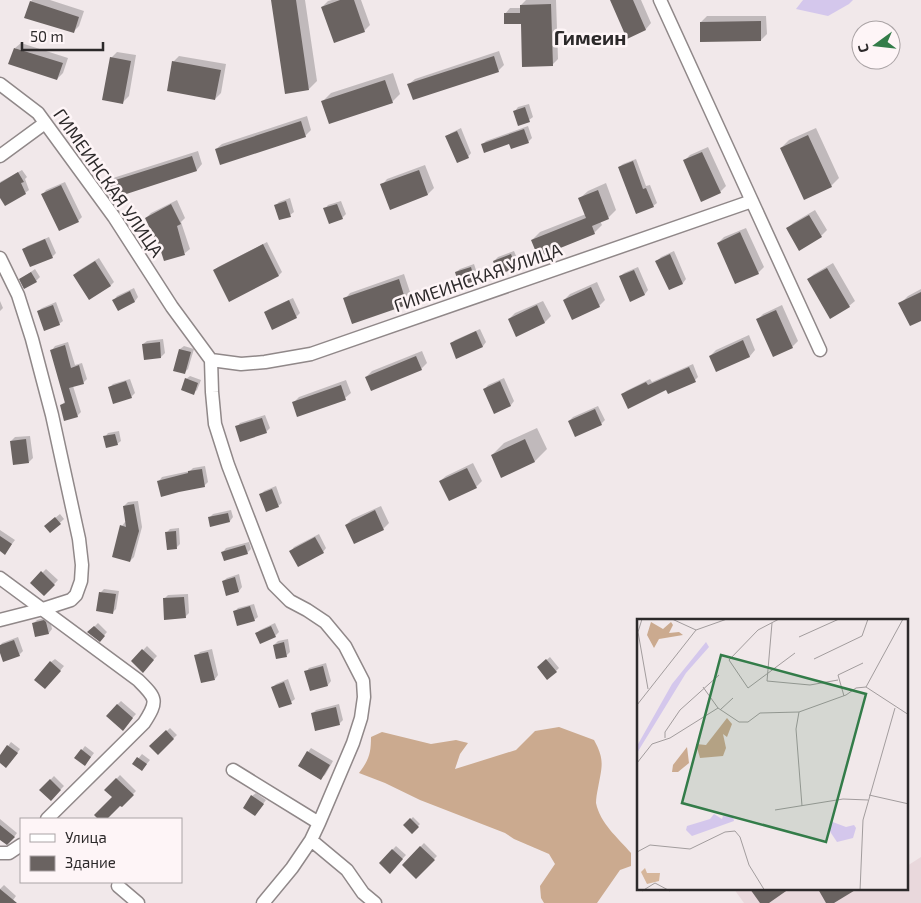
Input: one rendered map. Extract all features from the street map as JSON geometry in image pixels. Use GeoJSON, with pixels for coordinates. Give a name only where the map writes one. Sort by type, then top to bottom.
{"type":"FeatureCollection","features":[{"type":"Feature","properties":{"kind":"street"},"geometry":{"type":"LineString","coordinates":[[660,0],[820,350]]}},
{"type":"Feature","properties":{"kind":"street","name":"ГИМЕИНСКАЯ УЛИЦА"},"geometry":{"type":"LineString","coordinates":[[0,84],[38,113],[114,217],[172,307],[211,360],[241,364],[310,354],[752,201]]}},
{"type":"Feature","properties":{"kind":"street"},"geometry":{"type":"LineString","coordinates":[[0,156],[45,123]]}},
{"type":"Feature","properties":{"kind":"street"},"geometry":{"type":"LineString","coordinates":[[0,258],[18,295],[32,339],[52,415],[79,539],[82,565],[76,595],[70,600],[0,620]]}},
{"type":"Feature","properties":{"kind":"street"},"geometry":{"type":"LineString","coordinates":[[211,360],[215,424],[274,586],[290,601],[325,622],[346,646],[363,681],[364,697],[361,718],[353,743],[319,823],[292,868],[264,903]]}},
{"type":"Feature","properties":{"kind":"street"},"geometry":{"type":"LineString","coordinates":[[0,578],[138,680],[152,694],[155,703],[144,723],[48,818]]}},
{"type":"Feature","properties":{"kind":"street"},"geometry":{"type":"LineString","coordinates":[[233,770],[319,823]]}},
{"type":"Feature","properties":{"kind":"street"},"geometry":{"type":"LineString","coordinates":[[310,840],[347,870],[363,893],[375,903]]}},
{"type":"Feature","properties":{"kind":"street"},"geometry":{"type":"LineString","coordinates":[[0,853],[9,853],[20,846]]}},
{"type":"Feature","properties":{"kind":"street"},"geometry":{"type":"LineString","coordinates":[[118,886],[138,903]]}},
{"type":"Feature","properties":{"kind":"shaded area"},"geometry":{"type":"Polygon","coordinates":[[[803,0],[853,0],[828,16],[796,9],[803,0]]]}},
{"type":"Feature","properties":{"kind":"shaded area"},"geometry":{"type":"Polygon","coordinates":[[[559,727],[594,740],[602,763],[596,799],[598,810],[610,830],[631,853],[631,866],[620,870],[597,903],[544,903],[541,898],[540,886],[555,864],[549,854],[514,839],[505,833],[420,800],[359,773],[369,756],[371,737],[382,732],[431,744],[456,740],[468,743],[460,754],[455,769],[516,750],[535,731],[559,727]]]}},
{"type":"Feature","properties":{"kind":"shaded area"},"geometry":{"type":"Polygon","coordinates":[[[921,857],[921,903],[744,903],[735,890],[908,890],[908,865],[921,857]]]}},
{"type":"Feature","properties":{"kind":"building"},"geometry":{"type":"Polygon","coordinates":[[[271,0],[296,0],[309,90],[285,94],[271,0]]]}},
{"type":"Feature","properties":{"kind":"building"},"geometry":{"type":"Polygon","coordinates":[[[340,0],[354,0],[365,32],[334,43],[321,7],[340,0]]]}},
{"type":"Feature","properties":{"kind":"building"},"geometry":{"type":"Polygon","coordinates":[[[610,0],[633,0],[646,30],[627,39],[610,0]]]}},
{"type":"Feature","properties":{"kind":"building"},"geometry":{"type":"Polygon","coordinates":[[[30,1],[79,17],[74,33],[24,18],[30,1]]]}},
{"type":"Feature","properties":{"kind":"building"},"geometry":{"type":"Polygon","coordinates":[[[551,4],[553,66],[522,67],[521,24],[504,24],[504,13],[520,13],[520,5],[551,4]]]}},
{"type":"Feature","properties":{"kind":"building"},"geometry":{"type":"Polygon","coordinates":[[[761,21],[761,41],[700,42],[700,22],[761,21]]]}},
{"type":"Feature","properties":{"kind":"building"},"geometry":{"type":"Polygon","coordinates":[[[14,48],[63,63],[57,80],[8,64],[14,48]]]}},
{"type":"Feature","properties":{"kind":"building"},"geometry":{"type":"Polygon","coordinates":[[[494,56],[499,72],[413,100],[407,84],[494,56]]]}},
{"type":"Feature","properties":{"kind":"building"},"geometry":{"type":"Polygon","coordinates":[[[110,57],[131,61],[123,104],[102,100],[110,57]]]}},
{"type":"Feature","properties":{"kind":"building"},"geometry":{"type":"Polygon","coordinates":[[[172,61],[221,70],[215,100],[167,91],[172,61]]]}},
{"type":"Feature","properties":{"kind":"building"},"geometry":{"type":"Polygon","coordinates":[[[385,80],[393,103],[329,124],[321,101],[385,80]]]}},
{"type":"Feature","properties":{"kind":"building"},"geometry":{"type":"Polygon","coordinates":[[[525,107],[530,122],[518,126],[513,111],[525,107]]]}},
{"type":"Feature","properties":{"kind":"building"},"geometry":{"type":"Polygon","coordinates":[[[301,121],[306,137],[220,165],[215,149],[301,121]]]}},
{"type":"Feature","properties":{"kind":"building"},"geometry":{"type":"Polygon","coordinates":[[[524,129],[529,143],[511,149],[509,144],[484,153],[481,144],[524,129]]]}},
{"type":"Feature","properties":{"kind":"building"},"geometry":{"type":"Polygon","coordinates":[[[457,131],[469,158],[457,163],[445,136],[457,131]]]}},
{"type":"Feature","properties":{"kind":"building"},"geometry":{"type":"Polygon","coordinates":[[[808,135],[832,187],[804,200],[780,148],[808,135]]]}},
{"type":"Feature","properties":{"kind":"building"},"geometry":{"type":"Polygon","coordinates":[[[702,152],[721,193],[701,202],[683,160],[702,152]]]}},
{"type":"Feature","properties":{"kind":"building"},"geometry":{"type":"Polygon","coordinates":[[[192,156],[197,171],[111,199],[106,183],[192,156]]]}},
{"type":"Feature","properties":{"kind":"building"},"geometry":{"type":"Polygon","coordinates":[[[633,161],[643,189],[646,188],[654,207],[636,214],[618,167],[633,161]]]}},
{"type":"Feature","properties":{"kind":"building"},"geometry":{"type":"Polygon","coordinates":[[[419,170],[428,195],[390,210],[380,184],[419,170]]]}},
{"type":"Feature","properties":{"kind":"building"},"geometry":{"type":"Polygon","coordinates":[[[18,172],[24,182],[21,183],[26,194],[5,206],[0,198],[0,183],[18,172]]]}},
{"type":"Feature","properties":{"kind":"building"},"geometry":{"type":"Polygon","coordinates":[[[61,185],[79,222],[59,231],[41,194],[61,185]]]}},
{"type":"Feature","properties":{"kind":"building"},"geometry":{"type":"Polygon","coordinates":[[[598,190],[609,219],[592,226],[595,234],[538,257],[531,240],[586,218],[578,198],[598,190]]]}},
{"type":"Feature","properties":{"kind":"building"},"geometry":{"type":"Polygon","coordinates":[[[286,201],[291,217],[279,220],[274,205],[286,201]]]}},
{"type":"Feature","properties":{"kind":"building"},"geometry":{"type":"Polygon","coordinates":[[[171,204],[181,224],[177,226],[185,255],[164,261],[156,236],[154,237],[145,218],[171,204]]]}},
{"type":"Feature","properties":{"kind":"building"},"geometry":{"type":"Polygon","coordinates":[[[337,204],[343,219],[329,224],[323,208],[337,204]]]}},
{"type":"Feature","properties":{"kind":"building"},"geometry":{"type":"Polygon","coordinates":[[[809,215],[822,237],[799,251],[786,228],[809,215]]]}},
{"type":"Feature","properties":{"kind":"building"},"geometry":{"type":"Polygon","coordinates":[[[740,232],[759,274],[735,284],[717,243],[740,232]]]}},
{"type":"Feature","properties":{"kind":"building"},"geometry":{"type":"Polygon","coordinates":[[[45,239],[53,258],[30,267],[22,249],[45,239]]]}},
{"type":"Feature","properties":{"kind":"building"},"geometry":{"type":"Polygon","coordinates":[[[263,244],[279,276],[229,302],[213,270],[263,244]]]}},
{"type":"Feature","properties":{"kind":"building"},"geometry":{"type":"Polygon","coordinates":[[[511,254],[516,268],[498,275],[493,261],[511,254]]]}},
{"type":"Feature","properties":{"kind":"building"},"geometry":{"type":"Polygon","coordinates":[[[670,254],[683,284],[669,290],[655,261],[670,254]]]}},
{"type":"Feature","properties":{"kind":"building"},"geometry":{"type":"Polygon","coordinates":[[[95,261],[111,286],[89,300],[73,275],[95,261]]]}},
{"type":"Feature","properties":{"kind":"building"},"geometry":{"type":"Polygon","coordinates":[[[471,267],[475,281],[459,286],[455,272],[471,267]]]}},
{"type":"Feature","properties":{"kind":"building"},"geometry":{"type":"Polygon","coordinates":[[[827,268],[850,307],[830,319],[807,279],[827,268]]]}},
{"type":"Feature","properties":{"kind":"building"},"geometry":{"type":"Polygon","coordinates":[[[634,270],[645,295],[630,302],[619,276],[634,270]]]}},
{"type":"Feature","properties":{"kind":"building"},"geometry":{"type":"Polygon","coordinates":[[[31,272],[37,282],[24,289],[19,279],[31,272]]]}},
{"type":"Feature","properties":{"kind":"building"},"geometry":{"type":"Polygon","coordinates":[[[399,279],[407,305],[352,324],[343,298],[399,279]]]}},
{"type":"Feature","properties":{"kind":"building"},"geometry":{"type":"Polygon","coordinates":[[[591,287],[600,307],[572,320],[563,300],[591,287]]]}},
{"type":"Feature","properties":{"kind":"building"},"geometry":{"type":"Polygon","coordinates":[[[130,291],[135,302],[118,311],[112,300],[130,291]]]}},
{"type":"Feature","properties":{"kind":"building"},"geometry":{"type":"Polygon","coordinates":[[[921,292],[921,321],[910,326],[898,303],[921,292]]]}},
{"type":"Feature","properties":{"kind":"building"},"geometry":{"type":"Polygon","coordinates":[[[289,300],[297,318],[272,330],[264,312],[289,300]]]}},
{"type":"Feature","properties":{"kind":"building"},"geometry":{"type":"Polygon","coordinates":[[[53,305],[60,325],[44,331],[37,311],[53,305]]]}},
{"type":"Feature","properties":{"kind":"building"},"geometry":{"type":"Polygon","coordinates":[[[537,305],[545,323],[516,337],[508,319],[537,305]]]}},
{"type":"Feature","properties":{"kind":"building"},"geometry":{"type":"Polygon","coordinates":[[[776,310],[793,348],[773,357],[756,319],[776,310]]]}},
{"type":"Feature","properties":{"kind":"building"},"geometry":{"type":"Polygon","coordinates":[[[476,331],[483,347],[456,359],[450,343],[476,331]]]}},
{"type":"Feature","properties":{"kind":"building"},"geometry":{"type":"Polygon","coordinates":[[[743,340],[750,357],[716,372],[709,356],[743,340]]]}},
{"type":"Feature","properties":{"kind":"building"},"geometry":{"type":"Polygon","coordinates":[[[160,342],[161,358],[144,360],[142,344],[160,342]]]}},
{"type":"Feature","properties":{"kind":"building"},"geometry":{"type":"Polygon","coordinates":[[[65,345],[71,368],[79,365],[84,384],[69,388],[78,417],[64,421],[60,405],[65,403],[50,350],[65,345]]]}},
{"type":"Feature","properties":{"kind":"building"},"geometry":{"type":"Polygon","coordinates":[[[179,349],[191,352],[185,374],[173,371],[179,349]]]}},
{"type":"Feature","properties":{"kind":"building"},"geometry":{"type":"Polygon","coordinates":[[[416,356],[422,370],[371,391],[365,377],[416,356]]]}},
{"type":"Feature","properties":{"kind":"building"},"geometry":{"type":"Polygon","coordinates":[[[689,367],[696,382],[668,394],[666,390],[628,409],[621,394],[646,382],[648,385],[689,367]]]}},
{"type":"Feature","properties":{"kind":"building"},"geometry":{"type":"Polygon","coordinates":[[[185,378],[198,383],[194,395],[181,390],[185,378]]]}},
{"type":"Feature","properties":{"kind":"building"},"geometry":{"type":"Polygon","coordinates":[[[126,381],[132,398],[113,404],[108,387],[126,381]]]}},
{"type":"Feature","properties":{"kind":"building"},"geometry":{"type":"Polygon","coordinates":[[[500,381],[511,406],[494,414],[483,389],[500,381]]]}},
{"type":"Feature","properties":{"kind":"building"},"geometry":{"type":"Polygon","coordinates":[[[341,385],[346,400],[297,417],[292,402],[341,385]]]}},
{"type":"Feature","properties":{"kind":"building"},"geometry":{"type":"Polygon","coordinates":[[[595,409],[602,425],[575,437],[568,421],[595,409]]]}},
{"type":"Feature","properties":{"kind":"building"},"geometry":{"type":"Polygon","coordinates":[[[262,418],[267,433],[240,442],[235,426],[262,418]]]}},
{"type":"Feature","properties":{"kind":"building"},"geometry":{"type":"Polygon","coordinates":[[[115,434],[118,445],[106,448],[103,436],[115,434]]]}},
{"type":"Feature","properties":{"kind":"building"},"geometry":{"type":"Polygon","coordinates":[[[26,439],[29,463],[13,465],[10,441],[26,439]]]}},
{"type":"Feature","properties":{"kind":"building"},"geometry":{"type":"Polygon","coordinates":[[[525,439],[535,462],[501,478],[491,455],[525,439]]]}},
{"type":"Feature","properties":{"kind":"building"},"geometry":{"type":"Polygon","coordinates":[[[467,468],[477,488],[449,501],[439,481],[467,468]]]}},
{"type":"Feature","properties":{"kind":"building"},"geometry":{"type":"Polygon","coordinates":[[[202,469],[205,487],[161,497],[157,481],[188,473],[188,471],[202,469]]]}},
{"type":"Feature","properties":{"kind":"building"},"geometry":{"type":"Polygon","coordinates":[[[272,489],[279,507],[266,512],[259,494],[272,489]]]}},
{"type":"Feature","properties":{"kind":"building"},"geometry":{"type":"Polygon","coordinates":[[[134,504],[139,531],[130,562],[112,557],[120,525],[126,527],[123,506],[134,504]]]}},
{"type":"Feature","properties":{"kind":"building"},"geometry":{"type":"Polygon","coordinates":[[[375,510],[384,530],[354,544],[345,525],[375,510]]]}},
{"type":"Feature","properties":{"kind":"building"},"geometry":{"type":"Polygon","coordinates":[[[228,513],[230,522],[210,527],[208,517],[228,513]]]}},
{"type":"Feature","properties":{"kind":"building"},"geometry":{"type":"Polygon","coordinates":[[[55,517],[61,524],[50,533],[44,526],[55,517]]]}},
{"type":"Feature","properties":{"kind":"building"},"geometry":{"type":"Polygon","coordinates":[[[176,531],[177,549],[167,550],[165,532],[176,531]]]}},
{"type":"Feature","properties":{"kind":"building"},"geometry":{"type":"Polygon","coordinates":[[[0,536],[12,544],[5,555],[0,551],[0,536]]]}},
{"type":"Feature","properties":{"kind":"building"},"geometry":{"type":"Polygon","coordinates":[[[315,537],[324,553],[298,567],[289,551],[315,537]]]}},
{"type":"Feature","properties":{"kind":"building"},"geometry":{"type":"Polygon","coordinates":[[[245,545],[248,554],[224,561],[221,552],[245,545]]]}},
{"type":"Feature","properties":{"kind":"building"},"geometry":{"type":"Polygon","coordinates":[[[41,571],[55,585],[44,596],[30,583],[41,571]]]}},
{"type":"Feature","properties":{"kind":"building"},"geometry":{"type":"Polygon","coordinates":[[[235,577],[239,592],[226,596],[222,581],[235,577]]]}},
{"type":"Feature","properties":{"kind":"building"},"geometry":{"type":"Polygon","coordinates":[[[99,592],[116,594],[113,614],[96,611],[99,592]]]}},
{"type":"Feature","properties":{"kind":"building"},"geometry":{"type":"Polygon","coordinates":[[[184,597],[186,618],[164,620],[163,598],[184,597]]]}},
{"type":"Feature","properties":{"kind":"building"},"geometry":{"type":"Polygon","coordinates":[[[250,606],[255,621],[237,626],[233,611],[250,606]]]}},
{"type":"Feature","properties":{"kind":"building"},"geometry":{"type":"Polygon","coordinates":[[[44,620],[49,634],[35,637],[32,623],[44,620]]]}},
{"type":"Feature","properties":{"kind":"building"},"geometry":{"type":"Polygon","coordinates":[[[94,626],[105,636],[100,642],[87,632],[94,626]]]}},
{"type":"Feature","properties":{"kind":"building"},"geometry":{"type":"Polygon","coordinates":[[[271,626],[276,637],[260,644],[255,633],[271,626]]]}},
{"type":"Feature","properties":{"kind":"building"},"geometry":{"type":"Polygon","coordinates":[[[14,640],[20,656],[3,662],[0,645],[14,640]]]}},
{"type":"Feature","properties":{"kind":"building"},"geometry":{"type":"Polygon","coordinates":[[[284,642],[287,657],[276,659],[273,645],[284,642]]]}},
{"type":"Feature","properties":{"kind":"building"},"geometry":{"type":"Polygon","coordinates":[[[142,649],[154,660],[143,673],[131,661],[142,649]]]}},
{"type":"Feature","properties":{"kind":"building"},"geometry":{"type":"Polygon","coordinates":[[[208,652],[215,680],[201,683],[194,655],[208,652]]]}},
{"type":"Feature","properties":{"kind":"building"},"geometry":{"type":"Polygon","coordinates":[[[546,659],[557,672],[547,680],[537,667],[546,659]]]}},
{"type":"Feature","properties":{"kind":"building"},"geometry":{"type":"Polygon","coordinates":[[[50,661],[61,671],[45,689],[34,680],[50,661]]]}},
{"type":"Feature","properties":{"kind":"building"},"geometry":{"type":"Polygon","coordinates":[[[323,666],[328,686],[310,691],[304,671],[323,666]]]}},
{"type":"Feature","properties":{"kind":"building"},"geometry":{"type":"Polygon","coordinates":[[[284,682],[292,704],[279,708],[271,687],[284,682]]]}},
{"type":"Feature","properties":{"kind":"building"},"geometry":{"type":"Polygon","coordinates":[[[117,704],[133,718],[123,731],[106,716],[117,704]]]}},
{"type":"Feature","properties":{"kind":"building"},"geometry":{"type":"Polygon","coordinates":[[[336,707],[340,725],[315,731],[311,713],[336,707]]]}},
{"type":"Feature","properties":{"kind":"building"},"geometry":{"type":"Polygon","coordinates":[[[166,730],[174,739],[158,755],[149,746],[166,730]]]}},
{"type":"Feature","properties":{"kind":"building"},"geometry":{"type":"Polygon","coordinates":[[[7,745],[18,753],[6,768],[0,763],[0,755],[7,745]]]}},
{"type":"Feature","properties":{"kind":"building"},"geometry":{"type":"Polygon","coordinates":[[[81,749],[91,757],[85,766],[74,758],[81,749]]]}},
{"type":"Feature","properties":{"kind":"building"},"geometry":{"type":"Polygon","coordinates":[[[307,751],[330,765],[321,780],[298,766],[307,751]]]}},
{"type":"Feature","properties":{"kind":"building"},"geometry":{"type":"Polygon","coordinates":[[[137,757],[147,764],[142,771],[132,764],[137,757]]]}},
{"type":"Feature","properties":{"kind":"building"},"geometry":{"type":"Polygon","coordinates":[[[116,778],[134,795],[108,818],[97,818],[94,815],[112,797],[104,790],[116,778]]]}},
{"type":"Feature","properties":{"kind":"building"},"geometry":{"type":"Polygon","coordinates":[[[50,779],[61,790],[51,801],[39,790],[50,779]]]}},
{"type":"Feature","properties":{"kind":"building"},"geometry":{"type":"Polygon","coordinates":[[[251,795],[264,804],[255,816],[243,808],[251,795]]]}},
{"type":"Feature","properties":{"kind":"building"},"geometry":{"type":"Polygon","coordinates":[[[410,818],[419,827],[412,834],[403,825],[410,818]]]}},
{"type":"Feature","properties":{"kind":"building"},"geometry":{"type":"Polygon","coordinates":[[[0,825],[15,837],[7,845],[0,840],[0,825]]]}},
{"type":"Feature","properties":{"kind":"building"},"geometry":{"type":"Polygon","coordinates":[[[420,846],[435,860],[416,879],[402,865],[420,846]]]}},
{"type":"Feature","properties":{"kind":"building"},"geometry":{"type":"Polygon","coordinates":[[[392,849],[403,859],[390,874],[379,863],[392,849]]]}},
{"type":"Feature","properties":{"kind":"building"},"geometry":{"type":"Polygon","coordinates":[[[0,889],[17,903],[0,903],[0,889]]]}},
{"type":"Feature","properties":{"kind":"building"},"geometry":{"type":"Polygon","coordinates":[[[751,890],[788,890],[769,903],[760,903],[751,890]]]}},
{"type":"Feature","properties":{"kind":"building"},"geometry":{"type":"Polygon","coordinates":[[[819,890],[855,890],[834,903],[826,903],[819,890]]]}},
{"type":"Feature","properties":{"kind":"district","name":"Гимеин"},"geometry":{"type":"Point","coordinates":[590,38]}}]}
